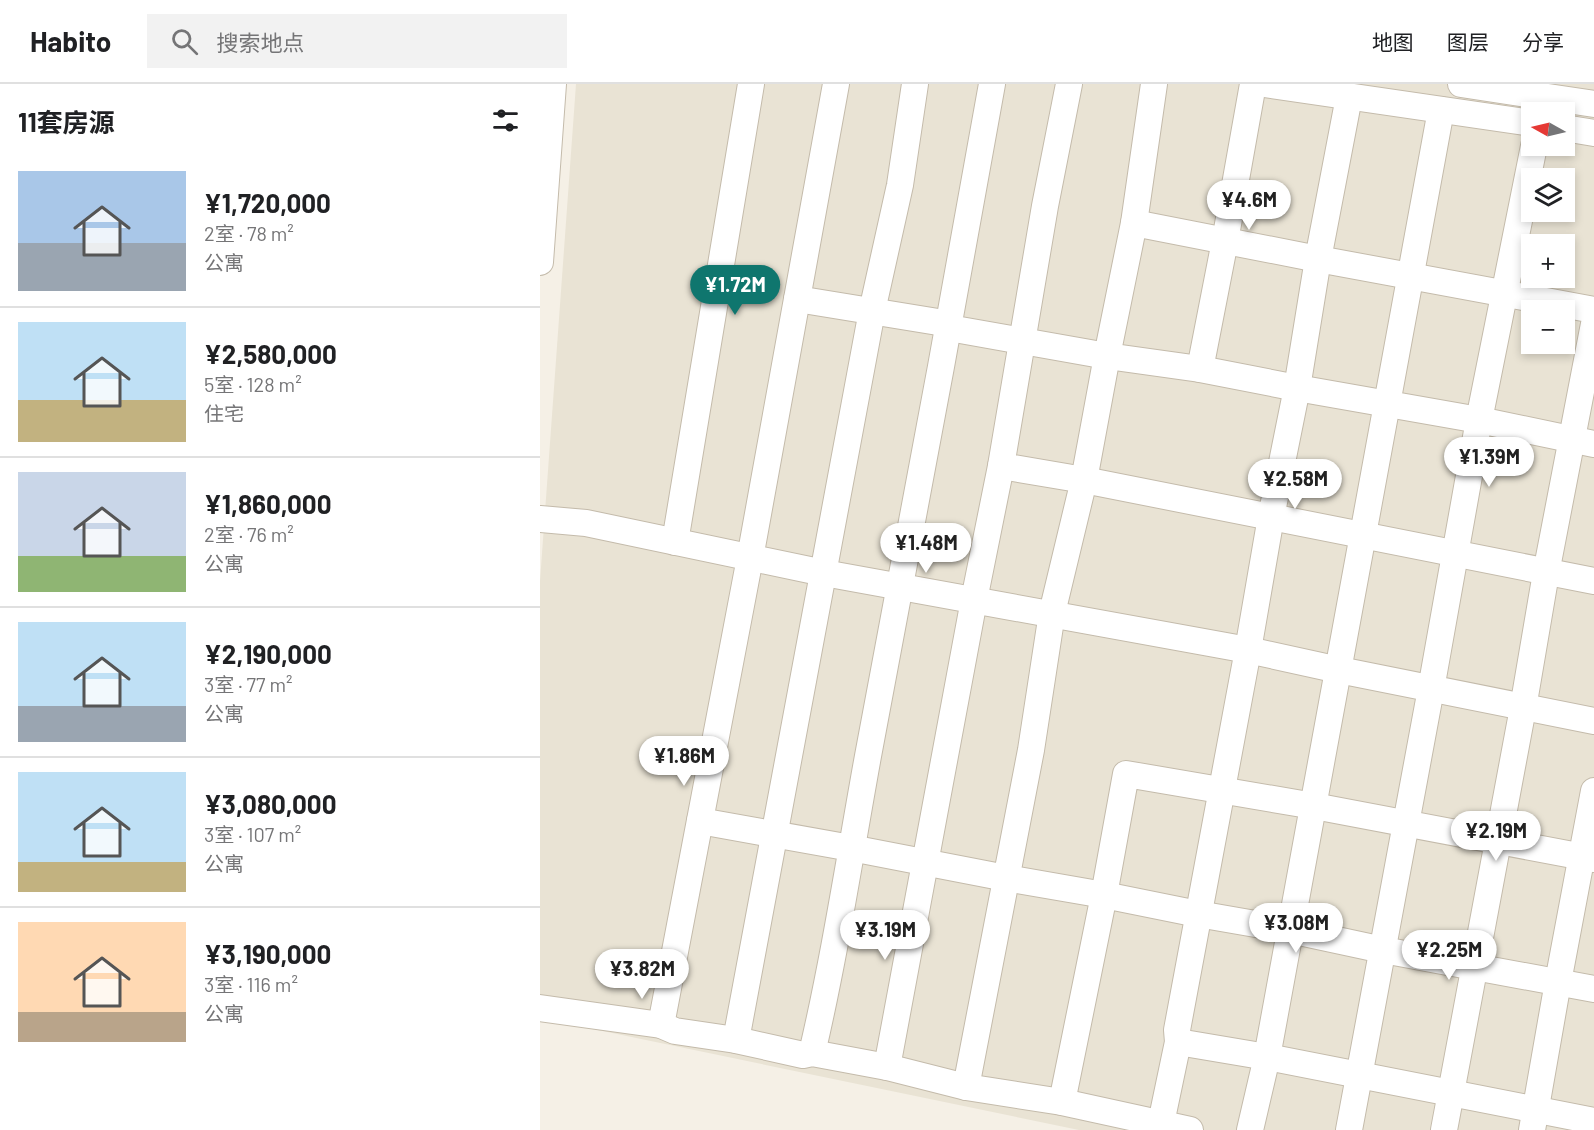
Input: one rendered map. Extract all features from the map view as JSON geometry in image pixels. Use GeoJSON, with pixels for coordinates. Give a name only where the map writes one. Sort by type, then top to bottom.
{"type":"FeatureCollection","features":[{"type":"Feature","properties":{"kind":"street"},"geometry":{"type":"LineString","coordinates":[[540,262],[553,84]]}},
{"type":"Feature","properties":{"kind":"street"},"geometry":{"type":"LineString","coordinates":[[675,542],[751,84]]}},
{"type":"Feature","properties":{"kind":"street"},"geometry":{"type":"LineString","coordinates":[[661,1025],[750,558],[836,84]]}},
{"type":"Feature","properties":{"kind":"street"},"geometry":{"type":"LineString","coordinates":[[736,1040],[872,311],[900,184],[915,84]]}},
{"type":"Feature","properties":{"kind":"street"},"geometry":{"type":"LineString","coordinates":[[812,1053],[826,994],[992,84]]}},
{"type":"Feature","properties":{"kind":"street"},"geometry":{"type":"LineString","coordinates":[[888,1067],[1001,466],[1045,206],[1070,84]]}},
{"type":"Feature","properties":{"kind":"street"},"geometry":{"type":"LineString","coordinates":[[966,1087],[1031,750],[1052,613],[1084,480],[1134,223],[1154,84]]}},
{"type":"Feature","properties":{"kind":"street"},"geometry":{"type":"LineString","coordinates":[[1200,369],[1253,84]]}},
{"type":"Feature","properties":{"kind":"street"},"geometry":{"type":"LineString","coordinates":[[1264,84],[1521,121]]}},
{"type":"Feature","properties":{"kind":"street"},"geometry":{"type":"LineString","coordinates":[[1461,84],[1594,104]]}},
{"type":"Feature","properties":{"kind":"street"},"geometry":{"type":"LineString","coordinates":[[1161,1123],[1178,1042],[1177,1030],[1271,517],[1297,388],[1317,259],[1349,97]]}},
{"type":"Feature","properties":{"kind":"street"},"geometry":{"type":"LineString","coordinates":[[1250,1130],[1267,1057],[1441,110]]}},
{"type":"Feature","properties":{"kind":"street"},"geometry":{"type":"LineString","coordinates":[[1575,130],[1594,133]]}},
{"type":"Feature","properties":{"kind":"street"},"geometry":{"type":"LineString","coordinates":[[1349,1130],[1479,420],[1532,156]]}},
{"type":"Feature","properties":{"kind":"street"},"geometry":{"type":"LineString","coordinates":[[1134,223],[1594,310]]}},
{"type":"Feature","properties":{"kind":"street"},"geometry":{"type":"LineString","coordinates":[[797,299],[938,322],[949,328],[1107,356],[1200,369],[1479,420],[1583,442]]}},
{"type":"Feature","properties":{"kind":"street"},"geometry":{"type":"LineString","coordinates":[[1444,1130],[1499,840],[1546,573],[1583,442],[1594,324]]}},
{"type":"Feature","properties":{"kind":"street"},"geometry":{"type":"LineString","coordinates":[[1001,466],[1084,480],[1594,581]]}},
{"type":"Feature","properties":{"kind":"street"},"geometry":{"type":"LineString","coordinates":[[540,519],[586,523],[824,573],[1248,650],[1594,721]]}},
{"type":"Feature","properties":{"kind":"street"},"geometry":{"type":"LineString","coordinates":[[1062,1102],[1126,774],[1314,806],[1588,858]]}},
{"type":"Feature","properties":{"kind":"street"},"geometry":{"type":"LineString","coordinates":[[1534,1120],[1557,982],[1588,858],[1594,791]]}},
{"type":"Feature","properties":{"kind":"street"},"geometry":{"type":"LineString","coordinates":[[700,820],[1594,989]]}},
{"type":"Feature","properties":{"kind":"street"},"geometry":{"type":"LineString","coordinates":[[540,1008],[661,1025],[675,1031],[736,1040],[803,1055],[812,1053],[888,1067],[966,1087],[1062,1102],[1190,1130]]}},
{"type":"Feature","properties":{"kind":"street"},"geometry":{"type":"LineString","coordinates":[[1178,1042],[1450,1093],[1534,1120],[1594,1121]]}},
{"type":"Feature","properties":{"kind":"shaded area"},"geometry":{"type":"Polygon","coordinates":[[[576,84],[1594,84],[1594,1130],[1079,1130],[540,1018],[540,581],[576,84]]]}}]}
